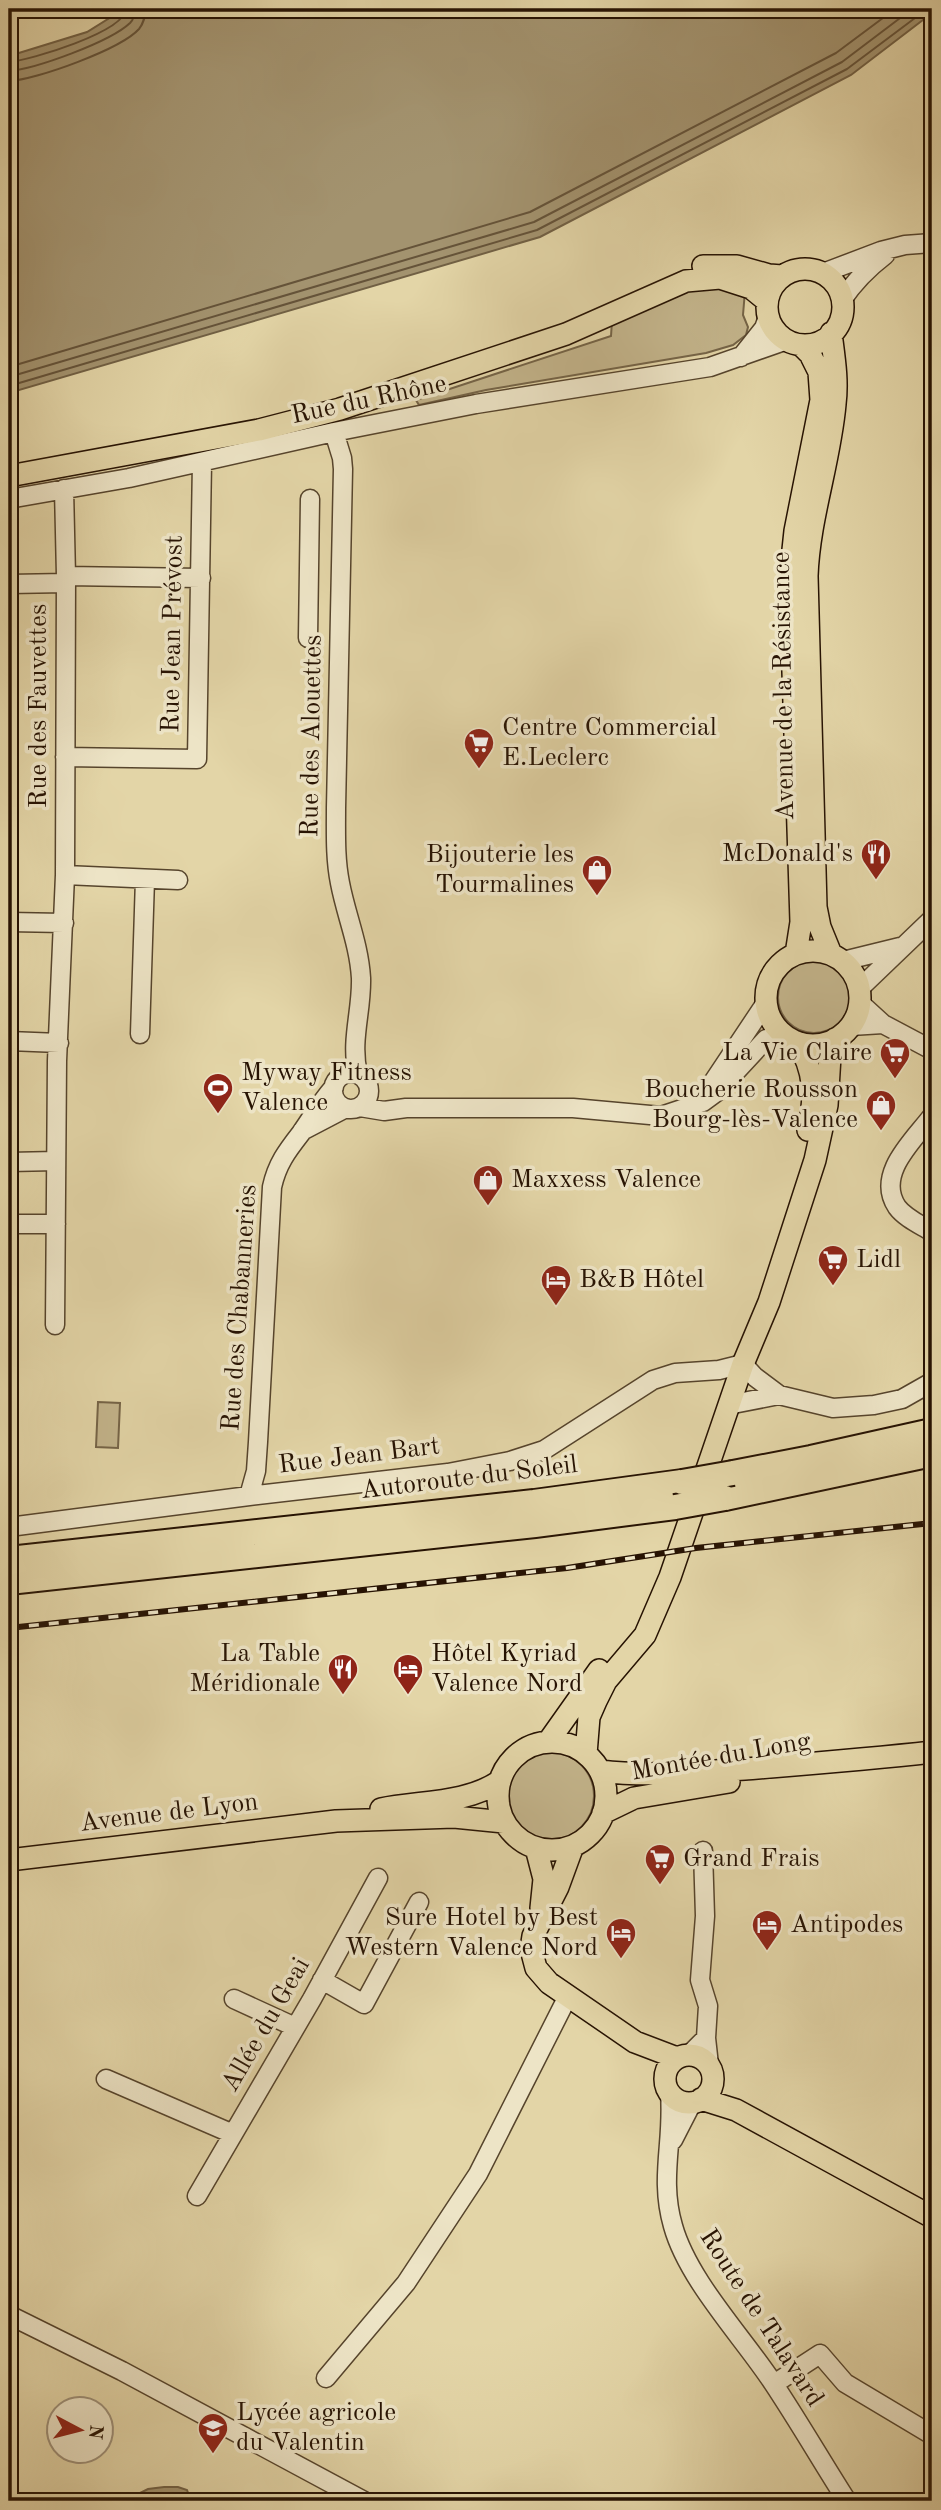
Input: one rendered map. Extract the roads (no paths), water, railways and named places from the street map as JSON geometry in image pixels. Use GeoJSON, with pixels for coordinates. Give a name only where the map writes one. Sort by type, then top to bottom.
{"type":"FeatureCollection","features":[{"type":"Feature","properties":{"kind":"highway","name":"Autoroute du Soleil"},"geometry":{"type":"LineString","coordinates":[[9,1559],[534,1502],[682,1482],[811,1458],[932,1431]]}},
{"type":"Feature","properties":{"kind":"highway","name":"Autoroute du Soleil"},"geometry":{"type":"LineString","coordinates":[[9,1582],[522,1527],[675,1507],[932,1454]]}},
{"type":"Feature","properties":{"kind":"main road"},"geometry":{"type":"LineString","coordinates":[[503,354],[560,324],[683,270],[716,265],[737,266],[782,276]]}},
{"type":"Feature","properties":{"kind":"main road"},"geometry":{"type":"LineString","coordinates":[[9,476],[259,430],[352,405],[566,334],[686,281],[720,278],[751,288],[767,309],[779,334],[794,342],[823,340],[831,333],[840,320],[842,300],[835,284],[823,273],[806,268],[790,271],[782,276],[770,292],[767,309]]}},
{"type":"Feature","properties":{"kind":"main road","name":"Avenue de la Résistance"},"geometry":{"type":"LineString","coordinates":[[831,333],[836,370],[835,405],[811,534],[807,576],[816,907],[820,927],[837,958]]}},
{"type":"Feature","properties":{"kind":"main road","name":"Avenue de la Résistance"},"geometry":{"type":"LineString","coordinates":[[794,342],[810,354],[819,372],[821,400],[795,531],[790,578],[801,922],[796,954]]}},
{"type":"Feature","properties":{"kind":"main road"},"geometry":{"type":"LineString","coordinates":[[586,1754],[589,1717],[596,1701],[606,1681],[645,1635],[677,1561],[729,1403],[769,1302],[815,1160],[827,1105],[830,1056],[860,996],[851,969],[837,958],[819,951],[796,954],[781,964],[771,977],[767,1002],[772,1020],[806,1055],[813,1078],[810,1120],[758,1297],[743,1364]]}},
{"type":"Feature","properties":{"kind":"main road"},"geometry":{"type":"LineString","coordinates":[[791,1038],[817,1044],[843,1033]]}},
{"type":"Feature","properties":{"kind":"main road"},"geometry":{"type":"LineString","coordinates":[[548,1742],[617,1646],[661,1599]]}},
{"type":"Feature","properties":{"kind":"main road"},"geometry":{"type":"LineString","coordinates":[[548,1742],[568,1744],[586,1754],[600,1771],[605,1785],[603,1813],[592,1833],[573,1846],[548,1850],[523,1842],[512,1833],[499,1809],[498,1795],[500,1781],[511,1761],[519,1753],[548,1742]]}},
{"type":"Feature","properties":{"kind":"main road","name":"Montée du Long"},"geometry":{"type":"LineString","coordinates":[[600,1771],[680,1773],[850,1761],[932,1752]]}},
{"type":"Feature","properties":{"kind":"main road","name":"Montée du Long"},"geometry":{"type":"LineString","coordinates":[[603,1813],[634,1798],[850,1761]]}},
{"type":"Feature","properties":{"kind":"main road","name":"Avenue de Lyon"},"geometry":{"type":"LineString","coordinates":[[336,1821],[384,1808],[475,1793],[500,1781]]}},
{"type":"Feature","properties":{"kind":"main road","name":"Avenue de Lyon"},"geometry":{"type":"LineString","coordinates":[[9,1860],[336,1821],[454,1817],[504,1822]]}},
{"type":"Feature","properties":{"kind":"main road"},"geometry":{"type":"LineString","coordinates":[[573,1846],[558,1886],[533,1936],[530,1949],[532,1958],[542,1976],[736,2110],[932,2217]]}},
{"type":"Feature","properties":{"kind":"main road"},"geometry":{"type":"LineString","coordinates":[[536,1848],[544,1879],[539,1920]]}},
{"type":"Feature","properties":{"kind":"street"},"geometry":{"type":"LineString","coordinates":[[823,273],[870,254],[932,243]]}},
{"type":"Feature","properties":{"kind":"street"},"geometry":{"type":"LineString","coordinates":[[842,300],[872,265],[894,248]]}},
{"type":"Feature","properties":{"kind":"street"},"geometry":{"type":"LineString","coordinates":[[741,358],[764,328],[767,309]]}},
{"type":"Feature","properties":{"kind":"street","name":"Rue du Rhône"},"geometry":{"type":"LineString","coordinates":[[9,499],[129,478],[334,432],[476,404],[710,367],[794,342]]}},
{"type":"Feature","properties":{"kind":"street","name":"Rue des Alouettes"},"geometry":{"type":"LineString","coordinates":[[334,432],[343,468],[337,860],[340,884],[359,956],[360,1005],[354,1038]]}},
{"type":"Feature","properties":{"kind":"street","name":"Rue Jean Prévost"},"geometry":{"type":"LineString","coordinates":[[65,757],[190,761],[197,759],[202,462]]}},
{"type":"Feature","properties":{"kind":"street","name":"Rue des Fauvettes"},"geometry":{"type":"LineString","coordinates":[[55,1325],[56,1161],[65,875],[64,489]]}},
{"type":"Feature","properties":{"kind":"street"},"geometry":{"type":"LineString","coordinates":[[308,638],[310,499]]}},
{"type":"Feature","properties":{"kind":"street"},"geometry":{"type":"LineString","coordinates":[[309,571],[341,572]]}},
{"type":"Feature","properties":{"kind":"street"},"geometry":{"type":"LineString","coordinates":[[9,584],[66,579],[201,578]]}},
{"type":"Feature","properties":{"kind":"street"},"geometry":{"type":"LineString","coordinates":[[65,875],[178,880]]}},
{"type":"Feature","properties":{"kind":"street"},"geometry":{"type":"LineString","coordinates":[[140,1034],[145,878]]}},
{"type":"Feature","properties":{"kind":"street"},"geometry":{"type":"LineString","coordinates":[[932,919],[860,996],[883,1024],[932,1050]]}},
{"type":"Feature","properties":{"kind":"street"},"geometry":{"type":"LineString","coordinates":[[9,922],[64,923]]}},
{"type":"Feature","properties":{"kind":"street"},"geometry":{"type":"LineString","coordinates":[[837,958],[904,946]]}},
{"type":"Feature","properties":{"kind":"street"},"geometry":{"type":"LineString","coordinates":[[693,1107],[767,1002]]}},
{"type":"Feature","properties":{"kind":"street"},"geometry":{"type":"LineString","coordinates":[[843,1033],[883,1024]]}},
{"type":"Feature","properties":{"kind":"street"},"geometry":{"type":"LineString","coordinates":[[353,1107],[366,1102],[354,1038]]}},
{"type":"Feature","properties":{"kind":"street","name":"Rue des Chabanneries"},"geometry":{"type":"LineString","coordinates":[[249,1496],[256,1471],[272,1186],[276,1169],[286,1152],[318,1104],[337,1082],[354,1038]]}},
{"type":"Feature","properties":{"kind":"street"},"geometry":{"type":"LineString","coordinates":[[406,1108],[363,1081],[345,1074],[337,1082],[336,1100],[353,1107],[384,1111],[406,1108],[573,1108],[661,1116],[693,1107],[718,1091],[766,1040],[791,1038]]}},
{"type":"Feature","properties":{"kind":"street"},"geometry":{"type":"LineString","coordinates":[[9,1041],[59,1043]]}},
{"type":"Feature","properties":{"kind":"street","name":"Rue des Chabanneries"},"geometry":{"type":"LineString","coordinates":[[302,1131],[353,1107]]}},
{"type":"Feature","properties":{"kind":"street"},"geometry":{"type":"LineString","coordinates":[[932,1116],[894,1166],[891,1180],[896,1206],[932,1232]]}},
{"type":"Feature","properties":{"kind":"street"},"geometry":{"type":"LineString","coordinates":[[9,1162],[56,1161]]}},
{"type":"Feature","properties":{"kind":"street"},"geometry":{"type":"LineString","coordinates":[[9,1224],[56,1224]]}},
{"type":"Feature","properties":{"kind":"street"},"geometry":{"type":"LineString","coordinates":[[743,1364],[779,1395]]}},
{"type":"Feature","properties":{"kind":"street","name":"Rue Jean Bart"},"geometry":{"type":"LineString","coordinates":[[9,1527],[448,1473],[510,1461],[544,1450],[653,1380],[676,1373],[694,1373],[743,1364]]}},
{"type":"Feature","properties":{"kind":"street"},"geometry":{"type":"LineString","coordinates":[[694,1373],[720,1382],[726,1388],[729,1403],[779,1395],[833,1408],[873,1405],[932,1391]]}},
{"type":"Feature","properties":{"kind":"street"},"geometry":{"type":"LineString","coordinates":[[902,1399],[932,1382]]}},
{"type":"Feature","properties":{"kind":"street"},"geometry":{"type":"LineString","coordinates":[[690,2079],[706,2038],[708,2006],[699,1980],[705,1916],[703,1850]]}},
{"type":"Feature","properties":{"kind":"street","name":"Allée du Geai"},"geometry":{"type":"LineString","coordinates":[[197,2196],[378,1878]]}},
{"type":"Feature","properties":{"kind":"street"},"geometry":{"type":"LineString","coordinates":[[322,1980],[364,2004],[419,1902]]}},
{"type":"Feature","properties":{"kind":"street"},"geometry":{"type":"LineString","coordinates":[[327,2378],[406,2283],[478,2174],[568,1996]]}},
{"type":"Feature","properties":{"kind":"street"},"geometry":{"type":"LineString","coordinates":[[233,1999],[295,2027]]}},
{"type":"Feature","properties":{"kind":"street"},"geometry":{"type":"LineString","coordinates":[[106,2079],[233,2133]]}},
{"type":"Feature","properties":{"kind":"street","name":"Route de Talavard"},"geometry":{"type":"LineString","coordinates":[[690,2079],[667,2153],[666,2192],[680,2245],[707,2291],[774,2384],[847,2501]]}},
{"type":"Feature","properties":{"kind":"street"},"geometry":{"type":"LineString","coordinates":[[9,2315],[122,2371],[364,2501]]}},
{"type":"Feature","properties":{"kind":"street"},"geometry":{"type":"LineString","coordinates":[[774,2384],[820,2354],[845,2383],[932,2435]]}},
{"type":"Feature","properties":{"kind":"water"},"geometry":{"type":"Polygon","coordinates":[[[124,9],[932,9],[932,13],[851,75],[540,237],[9,393],[9,56],[87,32],[124,9]]]}},
{"type":"Feature","properties":{"kind":"water"},"geometry":{"type":"Polygon","coordinates":[[[164,2487],[187,2490],[191,2501],[124,2501],[148,2489],[164,2487]]]}},
{"type":"Feature","properties":{"kind":"railway"},"geometry":{"type":"LineString","coordinates":[[9,1628],[567,1568],[696,1548],[932,1523]]}},
{"type":"Feature","properties":{"kind":"place","name":"Centre Commercial E.Leclerc"},"geometry":{"type":"Point","coordinates":[479,770]}},
{"type":"Feature","properties":{"kind":"place","name":"McDonald's"},"geometry":{"type":"Point","coordinates":[876,881]}},
{"type":"Feature","properties":{"kind":"place","name":"Bijouterie les Tourmalines"},"geometry":{"type":"Point","coordinates":[597,897]}},
{"type":"Feature","properties":{"kind":"place","name":"La Vie Claire"},"geometry":{"type":"Point","coordinates":[895,1080]}},
{"type":"Feature","properties":{"kind":"place","name":"Myway Fitness Valence"},"geometry":{"type":"Point","coordinates":[218,1115]}},
{"type":"Feature","properties":{"kind":"place","name":"Boucherie Rousson Bourg-lès-Valence"},"geometry":{"type":"Point","coordinates":[881,1132]}},
{"type":"Feature","properties":{"kind":"place","name":"Maxxess Valence"},"geometry":{"type":"Point","coordinates":[488,1207]}},
{"type":"Feature","properties":{"kind":"place","name":"Lidl"},"geometry":{"type":"Point","coordinates":[833,1287]}},
{"type":"Feature","properties":{"kind":"place","name":"B&B Hôtel"},"geometry":{"type":"Point","coordinates":[556,1307]}},
{"type":"Feature","properties":{"kind":"place","name":"La Table Méridionale"},"geometry":{"type":"Point","coordinates":[343,1696]}},
{"type":"Feature","properties":{"kind":"place","name":"Hôtel Kyriad Valence Nord"},"geometry":{"type":"Point","coordinates":[408,1696]}},
{"type":"Feature","properties":{"kind":"place","name":"Grand Frais"},"geometry":{"type":"Point","coordinates":[660,1886]}},
{"type":"Feature","properties":{"kind":"place","name":"Antipodes"},"geometry":{"type":"Point","coordinates":[767,1952]}},
{"type":"Feature","properties":{"kind":"place","name":"Sure Hotel by Best Western Valence Nord"},"geometry":{"type":"Point","coordinates":[621,1960]}},
{"type":"Feature","properties":{"kind":"place","name":"Lycée agricole du Valentin"},"geometry":{"type":"Point","coordinates":[213,2455]}}]}
